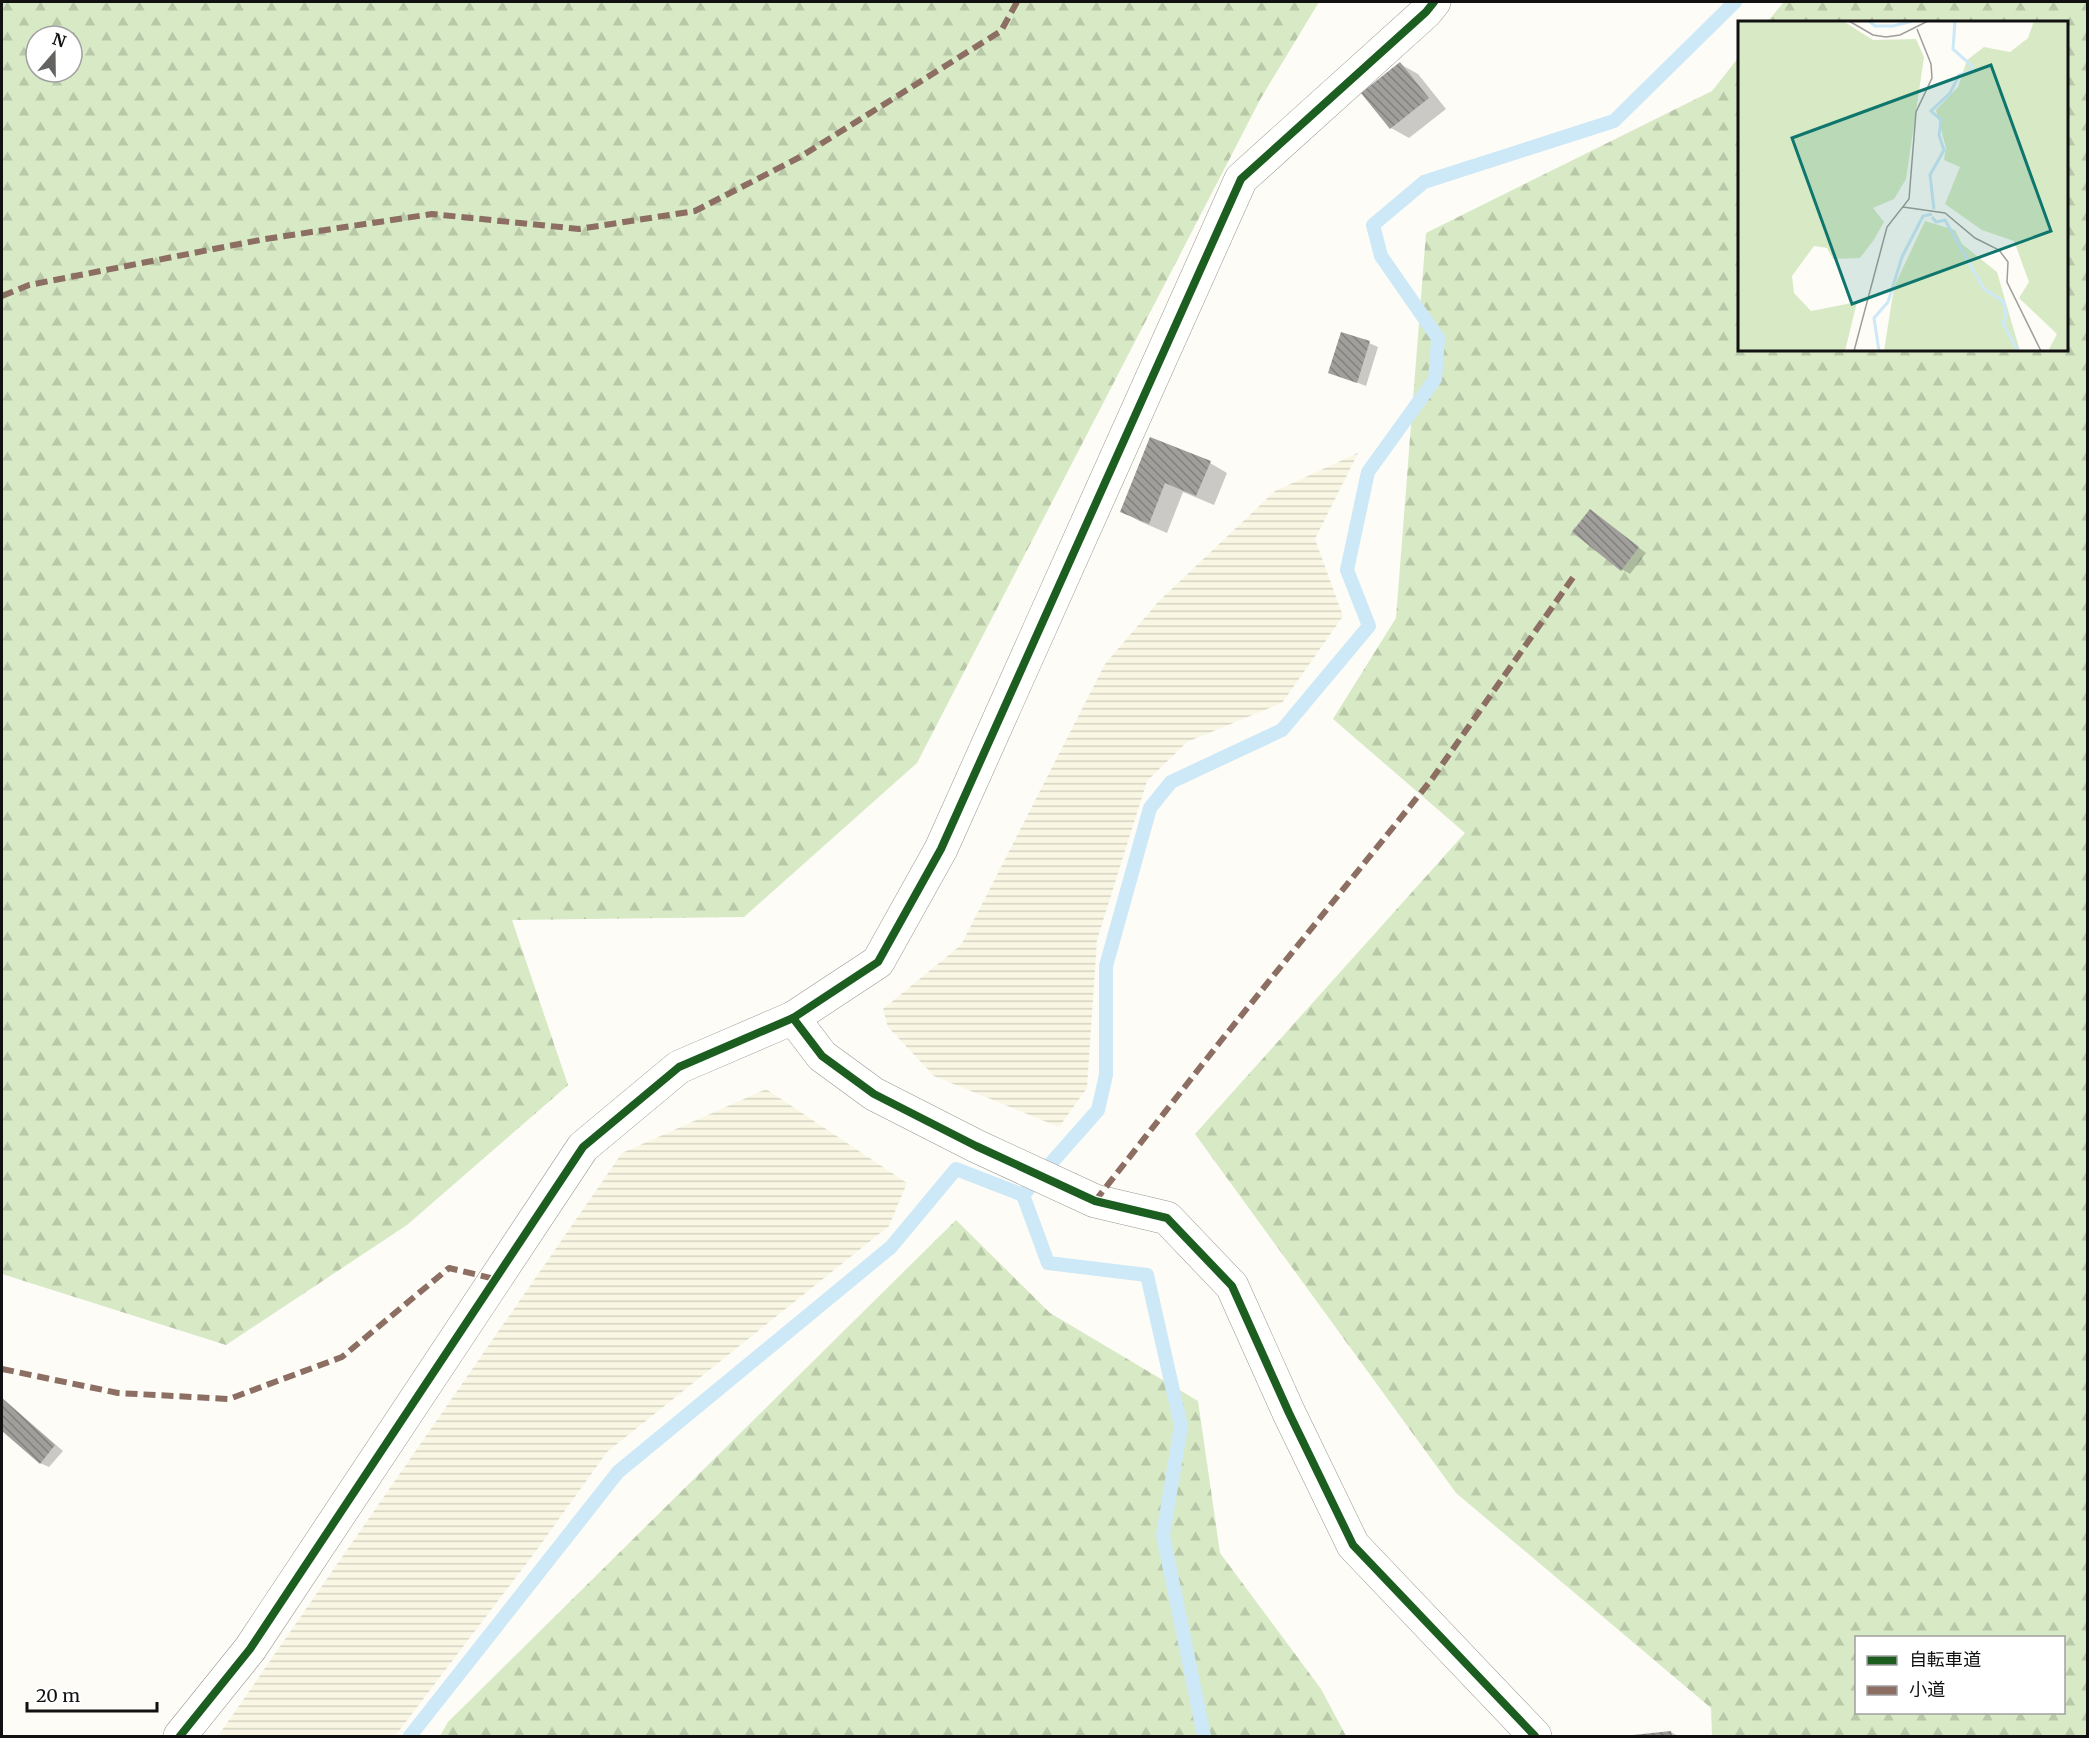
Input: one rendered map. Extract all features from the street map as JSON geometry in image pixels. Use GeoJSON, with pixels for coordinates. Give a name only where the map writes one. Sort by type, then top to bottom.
{"type":"FeatureCollection","features":[{"type":"Feature","properties":{"kind":"street"},"geometry":{"type":"LineString","coordinates":[[180,1737],[249,1648],[583,1147],[679,1067],[793,1018],[878,962],[941,849],[1241,179],[1426,12],[1434,2]]}},
{"type":"Feature","properties":{"kind":"street"},"geometry":{"type":"LineString","coordinates":[[793,1018],[822,1056],[874,1094],[976,1146],[1095,1201],[1167,1218],[1232,1286],[1289,1413],[1353,1545],[1535,1737]]}},
{"type":"Feature","properties":{"kind":"shaded area"},"geometry":{"type":"Polygon","coordinates":[[[1358,453],[1315,539],[1343,616],[1282,703],[1187,742],[1147,781],[1097,940],[1087,1088],[1059,1127],[934,1076],[888,1027],[883,1009],[961,945],[1105,664],[1159,601],[1275,491],[1358,453]]]}},
{"type":"Feature","properties":{"kind":"shaded area"},"geometry":{"type":"Polygon","coordinates":[[[766,1089],[907,1183],[889,1226],[607,1452],[536,1551],[395,1736],[218,1736],[622,1153],[766,1089]]]}},
{"type":"Feature","properties":{"kind":"green space"},"geometry":{"type":"Polygon","coordinates":[[[2,2],[1319,2],[1261,98],[917,763],[744,917],[512,920],[568,1085],[407,1225],[226,1345],[2,1274],[2,2]]]}},
{"type":"Feature","properties":{"kind":"green space"},"geometry":{"type":"Polygon","coordinates":[[[1784,2],[2087,2],[2087,1736],[1712,1736],[1711,1708],[1456,1493],[1195,1134],[1465,833],[1333,719],[1396,618],[1426,233],[1712,91],[1738,58],[1738,351],[2068,351],[2068,21],[1768,21],[1784,2]]]}},
{"type":"Feature","properties":{"kind":"green space"},"geometry":{"type":"Polygon","coordinates":[[[956,1220],[1050,1313],[1198,1401],[1220,1553],[1321,1689],[1346,1736],[440,1736],[448,1722],[956,1220]]]}},
{"type":"Feature","properties":{"kind":"building"},"geometry":{"type":"Polygon","coordinates":[[[1400,62],[1429,98],[1390,129],[1361,93],[1400,62]]]}},
{"type":"Feature","properties":{"kind":"building"},"geometry":{"type":"Polygon","coordinates":[[[1341,332],[1370,341],[1357,383],[1328,373],[1341,332]]]}},
{"type":"Feature","properties":{"kind":"building"},"geometry":{"type":"Polygon","coordinates":[[[1150,437],[1211,461],[1196,496],[1165,483],[1149,524],[1120,512],[1150,437]]]}},
{"type":"Feature","properties":{"kind":"building"},"geometry":{"type":"Polygon","coordinates":[[[1590,509],[1639,547],[1621,571],[1572,532],[1590,509]]]}},
{"type":"Feature","properties":{"kind":"building"},"geometry":{"type":"Polygon","coordinates":[[[2,1398],[55,1445],[40,1464],[2,1431],[2,1398]]]}},
{"type":"Feature","properties":{"kind":"building"},"geometry":{"type":"Polygon","coordinates":[[[1671,1731],[1672,1736],[1633,1736],[1633,1735],[1671,1731]]]}},
{"type":"Feature","properties":{"kind":"waterway"},"geometry":{"type":"LineString","coordinates":[[410,1736],[618,1472],[891,1247],[956,1169],[1023,1195],[1098,1110],[1106,1075],[1106,966],[1150,808],[1171,782],[1282,730],[1369,626],[1347,570],[1368,472],[1435,379],[1438,338],[1381,256],[1373,225],[1424,182],[1614,121],[1735,2]]}},
{"type":"Feature","properties":{"kind":"waterway"},"geometry":{"type":"LineString","coordinates":[[1023,1195],[1048,1263],[1147,1275],[1181,1426],[1163,1535],[1204,1736]]}},
{"type":"Feature","properties":{"kind":"marked path"},"geometry":{"type":"LineString","coordinates":[[2,296],[29,285],[265,239],[432,214],[579,229],[695,211],[800,157],[1001,31],[1017,2]]}},
{"type":"Feature","properties":{"kind":"marked path"},"geometry":{"type":"LineString","coordinates":[[1095,1201],[1432,779],[1574,576]]}},
{"type":"Feature","properties":{"kind":"marked path"},"geometry":{"type":"LineString","coordinates":[[2,1369],[118,1393],[229,1399],[342,1357],[449,1268],[495,1279]]}},
{"type":"Feature","properties":{"kind":"cycle path"},"geometry":{"type":"LineString","coordinates":[[180,1736],[250,1649],[583,1147],[679,1067],[793,1018],[878,962],[941,849],[1241,179],[1426,12],[1434,2]]}},
{"type":"Feature","properties":{"kind":"cycle path"},"geometry":{"type":"LineString","coordinates":[[793,1018],[822,1056],[874,1094],[976,1146],[1095,1201],[1167,1218],[1232,1286],[1289,1413],[1353,1545],[1535,1736]]}}]}
